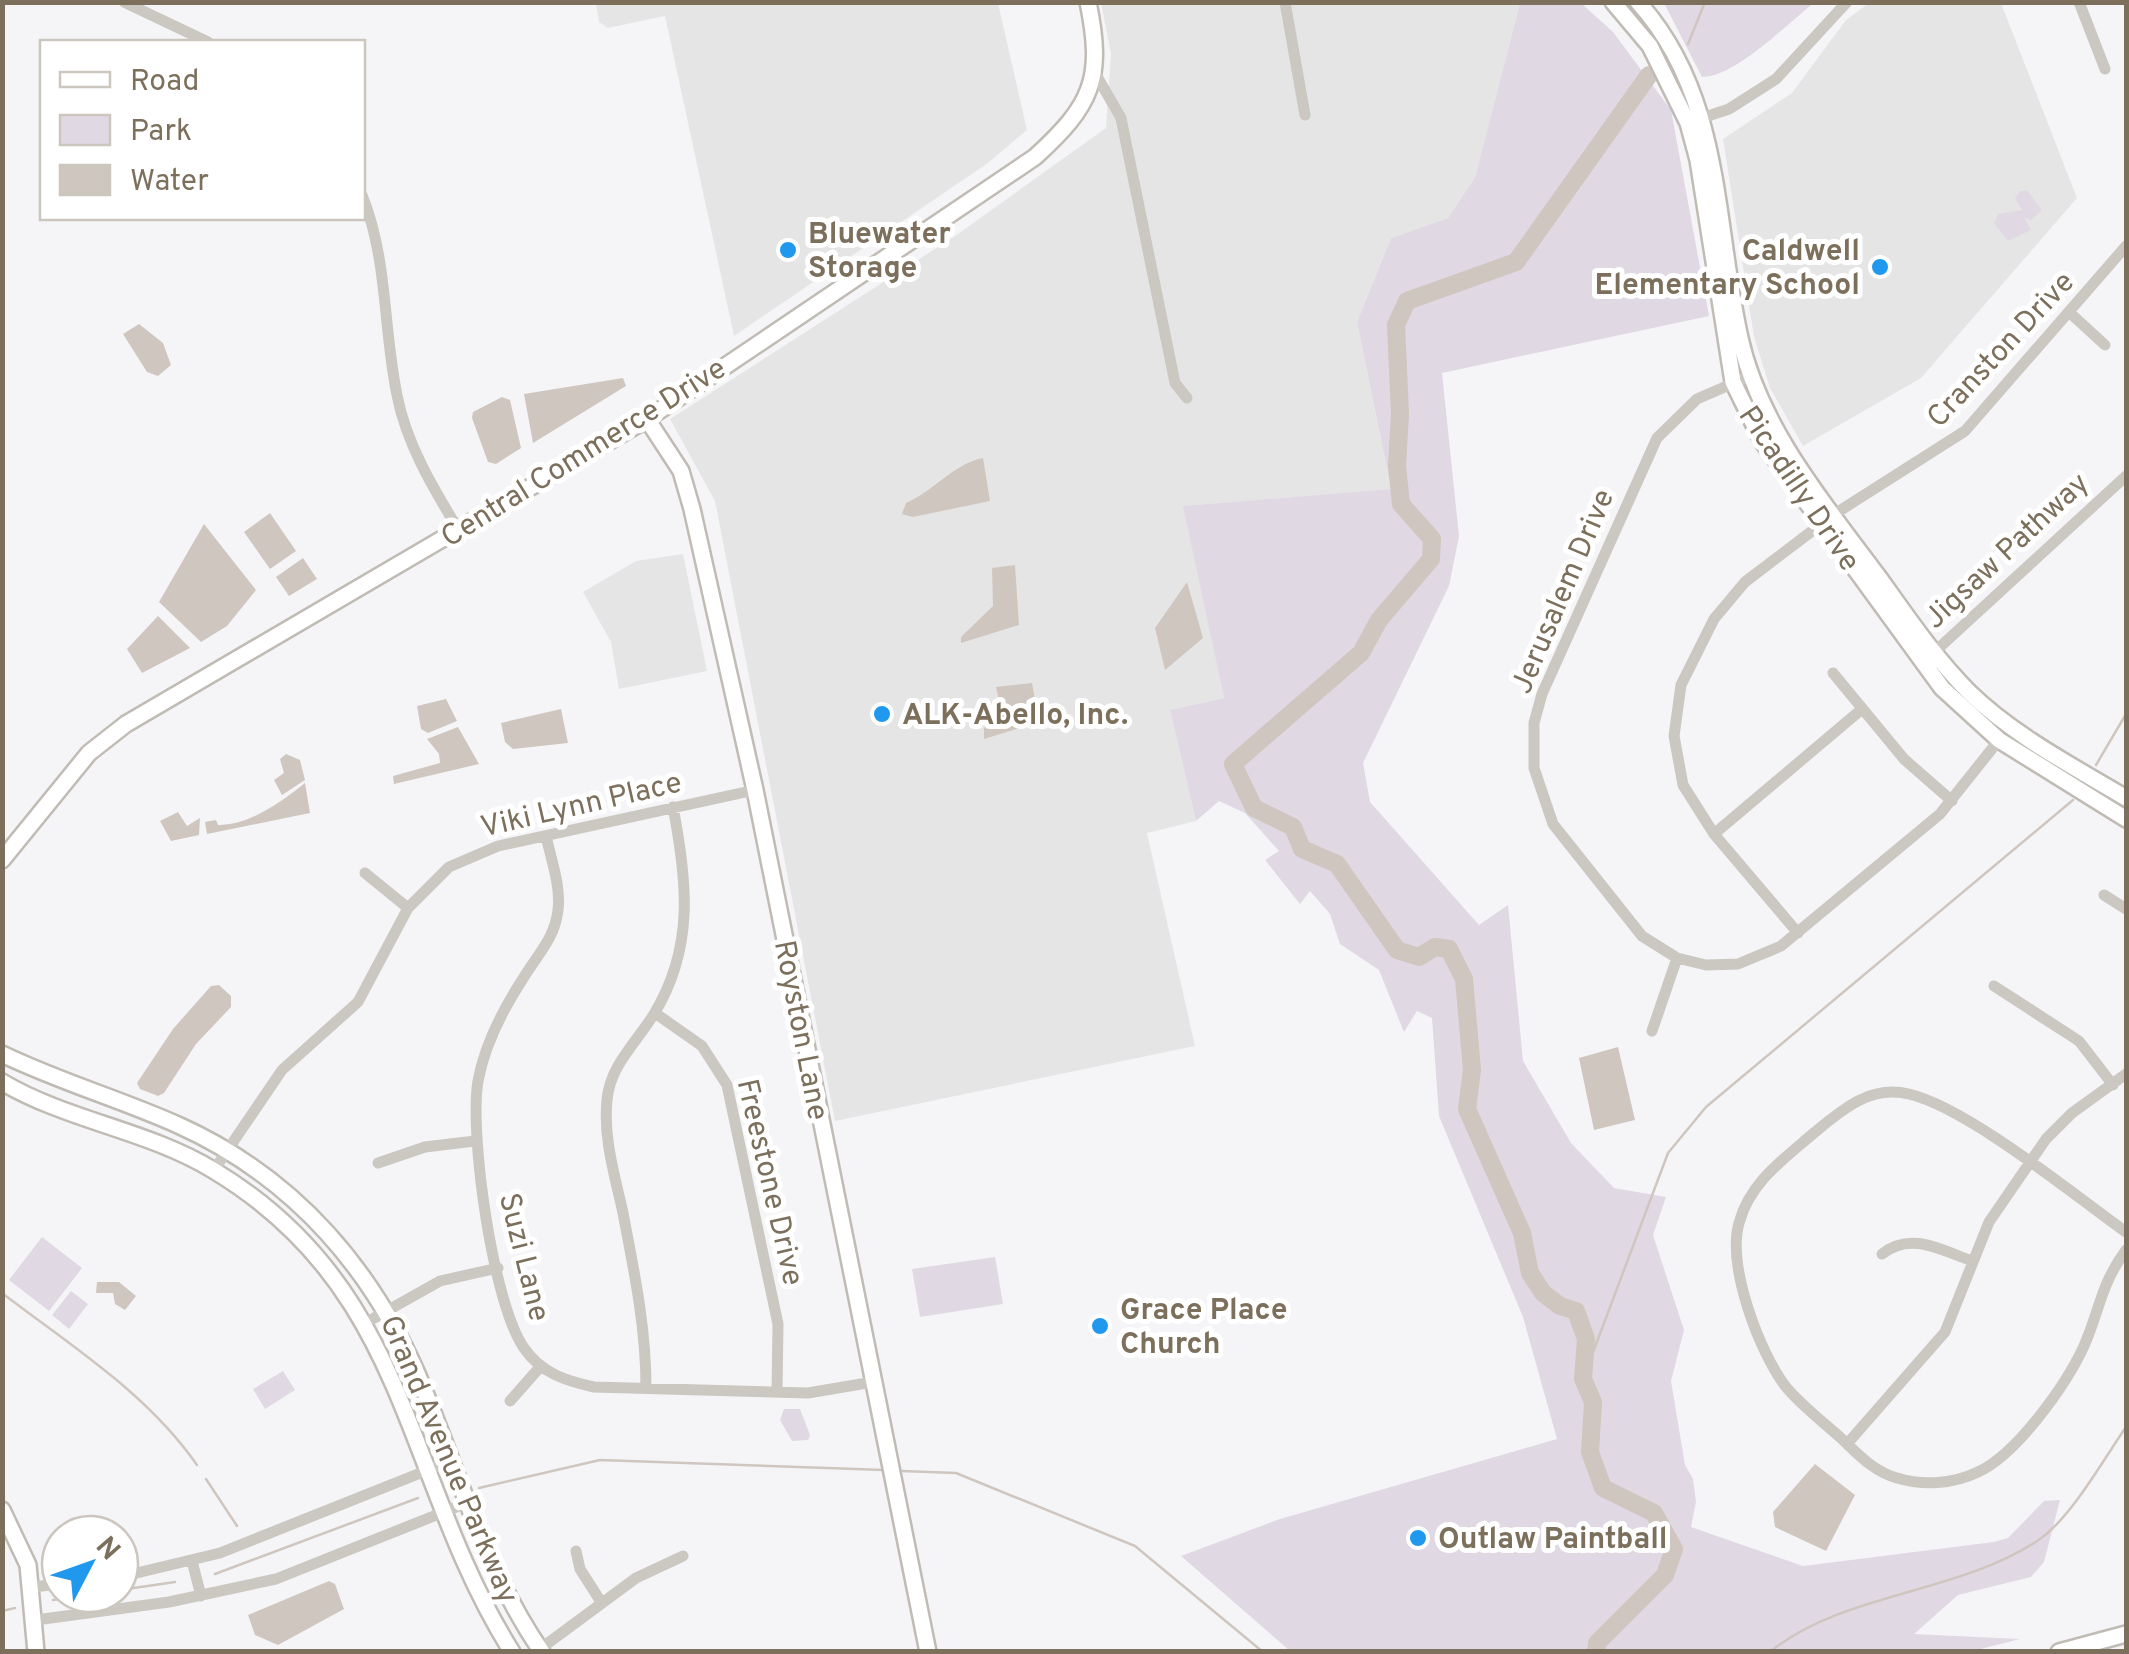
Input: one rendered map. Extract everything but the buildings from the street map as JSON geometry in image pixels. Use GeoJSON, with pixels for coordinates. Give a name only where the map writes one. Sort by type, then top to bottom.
{"type":"FeatureCollection","features":[{"type":"Feature","properties":{"kind":"street"},"geometry":{"type":"LineString","coordinates":[[124,2],[204,40]]}},
{"type":"Feature","properties":{"kind":"street","name":"Central Commerce Drive"},"geometry":{"type":"LineString","coordinates":[[2,860],[89,752],[126,724],[646,419],[1035,158],[1068,127],[1089,96],[1097,47],[1088,2]]}},
{"type":"Feature","properties":{"kind":"street"},"geometry":{"type":"LineString","coordinates":[[1285,2],[1305,116]]}},
{"type":"Feature","properties":{"kind":"street","name":"Picadilly Drive"},"geometry":{"type":"LineString","coordinates":[[1613,2],[1650,46],[1695,120],[1733,382],[1762,441],[1827,520],[1928,658],[1999,740],[2126,819]]}},
{"type":"Feature","properties":{"kind":"street","name":"Picadilly Drive"},"geometry":{"type":"LineString","coordinates":[[1638,2],[1674,53],[1695,120],[1750,376],[1827,520]]}},
{"type":"Feature","properties":{"kind":"street"},"geometry":{"type":"LineString","coordinates":[[1695,120],[1750,98],[1776,80],[1847,2]]}},
{"type":"Feature","properties":{"kind":"street"},"geometry":{"type":"LineString","coordinates":[[2080,2],[2105,70]]}},
{"type":"Feature","properties":{"kind":"street"},"geometry":{"type":"LineString","coordinates":[[1095,73],[1121,118],[1175,383],[1187,398]]}},
{"type":"Feature","properties":{"kind":"street"},"geometry":{"type":"LineString","coordinates":[[365,206],[381,261],[403,419],[420,462],[458,530]]}},
{"type":"Feature","properties":{"kind":"street","name":"Cranston Drive"},"geometry":{"type":"LineString","coordinates":[[1798,933],[1714,834],[1683,785],[1677,758],[1675,710],[1681,686],[1714,619],[1728,600],[1827,520],[1965,431],[2126,246]]}},
{"type":"Feature","properties":{"kind":"street"},"geometry":{"type":"LineString","coordinates":[[2069,312],[2105,345]]}},
{"type":"Feature","properties":{"kind":"street","name":"Jerusalem Drive"},"geometry":{"type":"LineString","coordinates":[[1750,376],[1684,408],[1650,450],[1542,694],[1533,738],[1537,788],[1562,840],[1642,936],[1677,958],[1706,965],[1738,964],[1767,954],[1798,933],[1952,801],[1999,740]]}},
{"type":"Feature","properties":{"kind":"street","name":"Royston Lane"},"geometry":{"type":"LineString","coordinates":[[646,419],[671,454],[688,488],[755,790],[928,1652]]}},
{"type":"Feature","properties":{"kind":"street","name":"Jigsaw Pathway"},"geometry":{"type":"LineString","coordinates":[[1928,658],[2126,476]]}},
{"type":"Feature","properties":{"kind":"street","name":"Picadilly Drive"},"geometry":{"type":"LineString","coordinates":[[1928,658],[2010,725],[2126,798]]}},
{"type":"Feature","properties":{"kind":"street"},"geometry":{"type":"LineString","coordinates":[[1833,673],[1904,759],[1952,801]]}},
{"type":"Feature","properties":{"kind":"street"},"geometry":{"type":"LineString","coordinates":[[1714,834],[1862,709]]}},
{"type":"Feature","properties":{"kind":"street","name":"Viki Lynn Place"},"geometry":{"type":"LineString","coordinates":[[214,1170],[282,1070],[358,1002],[408,908],[449,866],[475,854],[546,836],[755,790]]}},
{"type":"Feature","properties":{"kind":"street"},"geometry":{"type":"LineString","coordinates":[[646,1386],[642,1310],[606,1132],[607,1096],[616,1066],[655,1013],[670,982],[686,928],[685,864],[673,807]]}},
{"type":"Feature","properties":{"kind":"street","name":"Suzi Lane"},"geometry":{"type":"LineString","coordinates":[[546,836],[557,885],[554,929],[501,1013],[478,1082],[475,1141],[511,1323],[540,1367],[567,1381],[594,1387],[808,1393],[873,1382]]}},
{"type":"Feature","properties":{"kind":"street"},"geometry":{"type":"LineString","coordinates":[[365,873],[408,908]]}},
{"type":"Feature","properties":{"kind":"street"},"geometry":{"type":"LineString","coordinates":[[2104,895],[2126,909]]}},
{"type":"Feature","properties":{"kind":"street"},"geometry":{"type":"LineString","coordinates":[[1652,1031],[1677,958]]}},
{"type":"Feature","properties":{"kind":"street"},"geometry":{"type":"LineString","coordinates":[[1994,986],[2079,1041],[2112,1085]]}},
{"type":"Feature","properties":{"kind":"street","name":"Freestone Drive"},"geometry":{"type":"LineString","coordinates":[[655,1013],[702,1046],[727,1085],[778,1324],[777,1392]]}},
{"type":"Feature","properties":{"kind":"street","name":"Grand Avenue Parkway"},"geometry":{"type":"LineString","coordinates":[[2,1054],[168,1121],[228,1152],[272,1180],[314,1217],[386,1309],[511,1602],[539,1650]]}},
{"type":"Feature","properties":{"kind":"street"},"geometry":{"type":"LineString","coordinates":[[1847,1444],[1945,1332],[1989,1222],[2029,1163],[2058,1126],[2126,1074]]}},
{"type":"Feature","properties":{"kind":"street","name":"Grand Avenue Parkway"},"geometry":{"type":"LineString","coordinates":[[2,1082],[149,1138],[214,1170],[262,1205],[317,1256],[366,1322],[485,1606],[512,1652]]}},
{"type":"Feature","properties":{"kind":"street"},"geometry":{"type":"LineString","coordinates":[[2126,1232],[2029,1163],[1936,1105],[1908,1094],[1883,1092],[1844,1108],[1769,1171],[1750,1197],[1736,1236],[1736,1264],[1772,1365],[1788,1390],[1866,1462],[1904,1480],[1946,1482],[1995,1462],[2017,1442],[2076,1359],[2108,1275],[2126,1250]]}},
{"type":"Feature","properties":{"kind":"street"},"geometry":{"type":"LineString","coordinates":[[378,1163],[425,1147],[475,1141]]}},
{"type":"Feature","properties":{"kind":"street"},"geometry":{"type":"LineString","coordinates":[[1882,1254],[1894,1244],[1910,1242],[1972,1261]]}},
{"type":"Feature","properties":{"kind":"street"},"geometry":{"type":"LineString","coordinates":[[366,1322],[440,1281],[498,1268]]}},
{"type":"Feature","properties":{"kind":"street"},"geometry":{"type":"LineString","coordinates":[[510,1401],[540,1367]]}},
{"type":"Feature","properties":{"kind":"street"},"geometry":{"type":"LineString","coordinates":[[140,1572],[192,1560],[453,1460]]}},
{"type":"Feature","properties":{"kind":"street"},"geometry":{"type":"LineString","coordinates":[[36,1620],[201,1596],[276,1579],[469,1502]]}},
{"type":"Feature","properties":{"kind":"street"},"geometry":{"type":"LineString","coordinates":[[2,1510],[20,1544],[32,1586],[36,1652]]}},
{"type":"Feature","properties":{"kind":"street"},"geometry":{"type":"LineString","coordinates":[[576,1551],[580,1569],[601,1602]]}},
{"type":"Feature","properties":{"kind":"street"},"geometry":{"type":"LineString","coordinates":[[539,1650],[636,1578],[683,1556]]}},
{"type":"Feature","properties":{"kind":"street"},"geometry":{"type":"LineString","coordinates":[[192,1560],[201,1596]]}},
{"type":"Feature","properties":{"kind":"street"},"geometry":{"type":"LineString","coordinates":[[32,1586],[40,1585]]}},
{"type":"Feature","properties":{"kind":"street"},"geometry":{"type":"LineString","coordinates":[[2058,1652],[2126,1634]]}},
{"type":"Feature","properties":{"kind":"shaded area","name":"Bluewater Storage"},"geometry":{"type":"Polygon","coordinates":[[[596,3],[998,3],[1027,130],[988,163],[734,336],[665,16],[608,28],[599,22],[596,3]]]}},
{"type":"Feature","properties":{"kind":"shaded area"},"geometry":{"type":"Polygon","coordinates":[[[1101,3],[1520,3],[1475,177],[1448,218],[1391,238],[1357,322],[1391,490],[1184,506],[1224,698],[1170,710],[1196,821],[1147,833],[1195,1046],[835,1121],[715,501],[670,419],[955,236],[1106,128],[1111,54],[1101,3]]]}},
{"type":"Feature","properties":{"kind":"shaded area","name":"Caldwell Elementary School"},"geometry":{"type":"Polygon","coordinates":[[[1869,3],[2001,3],[2077,198],[1921,378],[1803,446],[1770,388],[1754,337],[1723,139],[1792,93],[1846,20],[1869,3]]]}},
{"type":"Feature","properties":{"kind":"shaded area"},"geometry":{"type":"Polygon","coordinates":[[[683,554],[707,671],[619,689],[611,642],[583,592],[636,561],[683,554]]]}},
{"type":"Feature","properties":{"kind":"green space"},"geometry":{"type":"Polygon","coordinates":[[[1520,3],[1581,3],[1613,32],[1671,110],[1709,316],[1442,373],[1459,536],[1449,586],[1363,763],[1370,802],[1479,925],[1508,905],[1523,1061],[1571,1143],[1614,1188],[1666,1197],[1653,1235],[1684,1330],[1671,1381],[1685,1465],[1693,1479],[1696,1502],[1691,1527],[1803,1566],[1994,1542],[2008,1538],[2044,1501],[2060,1500],[2044,1562],[2031,1577],[1958,1595],[1914,1634],[2020,1639],[1969,1652],[1290,1651],[1181,1556],[1280,1519],[1557,1439],[1523,1317],[1439,1116],[1432,1018],[1417,1011],[1404,1032],[1379,970],[1340,944],[1330,914],[1310,891],[1300,904],[1265,860],[1279,851],[1245,813],[1219,801],[1196,821],[1170,710],[1224,698],[1183,506],[1391,489],[1357,322],[1391,238],[1448,218],[1475,177],[1520,3]]]}},
{"type":"Feature","properties":{"kind":"green space"},"geometry":{"type":"Polygon","coordinates":[[[1664,3],[1814,3],[1745,59],[1715,75],[1702,77],[1664,3]]]}},
{"type":"Feature","properties":{"kind":"green space"},"geometry":{"type":"Polygon","coordinates":[[[2027,190],[2042,210],[2031,220],[2024,217],[2031,230],[2008,241],[1994,223],[1998,214],[2022,210],[2015,198],[2020,191],[2027,190]]]}},
{"type":"Feature","properties":{"kind":"green space"},"geometry":{"type":"Polygon","coordinates":[[[42,1237],[82,1268],[49,1311],[9,1280],[42,1237]]]}},
{"type":"Feature","properties":{"kind":"green space"},"geometry":{"type":"Polygon","coordinates":[[[995,1257],[1003,1304],[920,1317],[912,1269],[995,1257]]]}},
{"type":"Feature","properties":{"kind":"green space"},"geometry":{"type":"Polygon","coordinates":[[[71,1291],[88,1304],[69,1329],[52,1315],[71,1291]]]}},
{"type":"Feature","properties":{"kind":"green space"},"geometry":{"type":"Polygon","coordinates":[[[283,1371],[295,1390],[265,1409],[253,1389],[283,1371]]]}},
{"type":"Feature","properties":{"kind":"green space"},"geometry":{"type":"Polygon","coordinates":[[[784,1409],[800,1409],[810,1435],[808,1440],[792,1441],[780,1420],[784,1409]]]}},
{"type":"Feature","properties":{"kind":"water"},"geometry":{"type":"Polygon","coordinates":[[[139,324],[163,343],[171,365],[158,376],[147,372],[123,334],[139,324]]]}},
{"type":"Feature","properties":{"kind":"water"},"geometry":{"type":"Polygon","coordinates":[[[623,378],[626,386],[533,443],[524,394],[623,378]]]}},
{"type":"Feature","properties":{"kind":"water"},"geometry":{"type":"Polygon","coordinates":[[[502,397],[510,400],[521,448],[496,464],[488,462],[472,418],[473,412],[502,397]]]}},
{"type":"Feature","properties":{"kind":"water"},"geometry":{"type":"Polygon","coordinates":[[[983,458],[990,501],[913,517],[902,514],[906,503],[962,466],[983,458]]]}},
{"type":"Feature","properties":{"kind":"water"},"geometry":{"type":"Polygon","coordinates":[[[270,513],[296,551],[270,569],[244,532],[270,513]]]}},
{"type":"Feature","properties":{"kind":"water"},"geometry":{"type":"Polygon","coordinates":[[[204,524],[256,590],[227,626],[201,642],[159,602],[204,524]]]}},
{"type":"Feature","properties":{"kind":"water"},"geometry":{"type":"Polygon","coordinates":[[[303,558],[317,579],[289,596],[276,577],[303,558]]]}},
{"type":"Feature","properties":{"kind":"water"},"geometry":{"type":"Polygon","coordinates":[[[1015,565],[1019,625],[961,643],[961,637],[993,606],[992,568],[1015,565]]]}},
{"type":"Feature","properties":{"kind":"water"},"geometry":{"type":"Polygon","coordinates":[[[1187,582],[1203,638],[1165,670],[1155,628],[1187,582]]]}},
{"type":"Feature","properties":{"kind":"water"},"geometry":{"type":"Polygon","coordinates":[[[158,616],[190,648],[142,673],[127,649],[158,616]]]}},
{"type":"Feature","properties":{"kind":"water"},"geometry":{"type":"Polygon","coordinates":[[[1032,683],[1039,722],[984,739],[984,728],[1001,709],[996,687],[1032,683]]]}},
{"type":"Feature","properties":{"kind":"water"},"geometry":{"type":"Polygon","coordinates":[[[446,699],[457,721],[428,733],[421,729],[417,706],[446,699]]]}},
{"type":"Feature","properties":{"kind":"water"},"geometry":{"type":"Polygon","coordinates":[[[561,709],[568,743],[513,749],[505,742],[501,723],[561,709]]]}},
{"type":"Feature","properties":{"kind":"water"},"geometry":{"type":"Polygon","coordinates":[[[458,727],[479,764],[394,784],[393,776],[440,763],[439,754],[427,739],[458,727]]]}},
{"type":"Feature","properties":{"kind":"water"},"geometry":{"type":"Polygon","coordinates":[[[286,754],[300,760],[305,780],[282,795],[274,780],[284,773],[280,759],[286,754]]]}},
{"type":"Feature","properties":{"kind":"water"},"geometry":{"type":"Polygon","coordinates":[[[305,783],[310,813],[207,834],[205,822],[230,824],[253,817],[305,783]]]}},
{"type":"Feature","properties":{"kind":"water"},"geometry":{"type":"Polygon","coordinates":[[[178,812],[187,826],[200,818],[199,835],[171,841],[160,821],[178,812]]]}},
{"type":"Feature","properties":{"kind":"water"},"geometry":{"type":"Polygon","coordinates":[[[219,985],[231,996],[231,1007],[196,1044],[164,1093],[158,1096],[140,1089],[137,1083],[173,1029],[211,986],[219,985]]]}},
{"type":"Feature","properties":{"kind":"water"},"geometry":{"type":"Polygon","coordinates":[[[1618,1047],[1635,1120],[1594,1130],[1579,1058],[1618,1047]]]}},
{"type":"Feature","properties":{"kind":"water"},"geometry":{"type":"Polygon","coordinates":[[[97,1282],[119,1282],[136,1296],[125,1310],[115,1304],[113,1293],[96,1293],[97,1282]]]}},
{"type":"Feature","properties":{"kind":"water"},"geometry":{"type":"Polygon","coordinates":[[[1815,1464],[1855,1495],[1826,1551],[1775,1527],[1773,1512],[1815,1464]]]}},
{"type":"Feature","properties":{"kind":"water"},"geometry":{"type":"Polygon","coordinates":[[[329,1581],[335,1584],[344,1609],[278,1645],[255,1635],[248,1615],[329,1581]]]}},
{"type":"Feature","properties":{"kind":"waterway"},"geometry":{"type":"LineString","coordinates":[[1688,44],[1705,2]]}},
{"type":"Feature","properties":{"kind":"waterway"},"geometry":{"type":"LineString","coordinates":[[1596,1652],[1597,1643],[1665,1575],[1674,1549],[1654,1513],[1603,1488],[1590,1452],[1593,1402],[1583,1379],[1586,1339],[1576,1311],[1560,1306],[1543,1293],[1530,1273],[1522,1233],[1467,1109],[1472,1070],[1464,979],[1449,949],[1435,947],[1419,957],[1397,950],[1337,864],[1302,849],[1293,827],[1254,808],[1233,764],[1361,653],[1379,620],[1431,559],[1432,539],[1401,504],[1397,466],[1400,414],[1396,325],[1407,301],[1516,262],[1649,75]]}},
{"type":"Feature","properties":{"kind":"waterway"},"geometry":{"type":"LineString","coordinates":[[2096,765],[2126,714]]}},
{"type":"Feature","properties":{"kind":"waterway"},"geometry":{"type":"LineString","coordinates":[[1583,1379],[1668,1153],[1706,1107],[2073,800]]}},
{"type":"Feature","properties":{"kind":"waterway"},"geometry":{"type":"LineString","coordinates":[[2,1293],[132,1393],[197,1465]]}},
{"type":"Feature","properties":{"kind":"waterway"},"geometry":{"type":"LineString","coordinates":[[1770,1652],[1830,1617],[1972,1572],[2037,1541],[2074,1504],[2126,1427]]}},
{"type":"Feature","properties":{"kind":"waterway"},"geometry":{"type":"LineString","coordinates":[[479,1488],[600,1460],[884,1470]]}},
{"type":"Feature","properties":{"kind":"waterway"},"geometry":{"type":"LineString","coordinates":[[902,1471],[956,1473],[1135,1546],[1263,1652]]}},
{"type":"Feature","properties":{"kind":"waterway"},"geometry":{"type":"LineString","coordinates":[[206,1479],[237,1526]]}},
{"type":"Feature","properties":{"kind":"waterway"},"geometry":{"type":"LineString","coordinates":[[215,1574],[418,1498]]}},
{"type":"Feature","properties":{"kind":"waterway"},"geometry":{"type":"LineString","coordinates":[[140,1587],[175,1582]]}},
{"type":"Feature","properties":{"kind":"waterway"},"geometry":{"type":"LineString","coordinates":[[2,1611],[15,1608]]}},
{"type":"Feature","properties":{"kind":"place","name":"Bluewater Storage"},"geometry":{"type":"Point","coordinates":[788,250]}},
{"type":"Feature","properties":{"kind":"place","name":"Caldwell Elementary School"},"geometry":{"type":"Point","coordinates":[1880,267]}},
{"type":"Feature","properties":{"kind":"place","name":"ALK-Abello, Inc."},"geometry":{"type":"Point","coordinates":[882,714]}},
{"type":"Feature","properties":{"kind":"place","name":"Grace Place Church"},"geometry":{"type":"Point","coordinates":[1100,1326]}},
{"type":"Feature","properties":{"kind":"place","name":"Outlaw Paintball"},"geometry":{"type":"Point","coordinates":[1418,1538]}}]}
